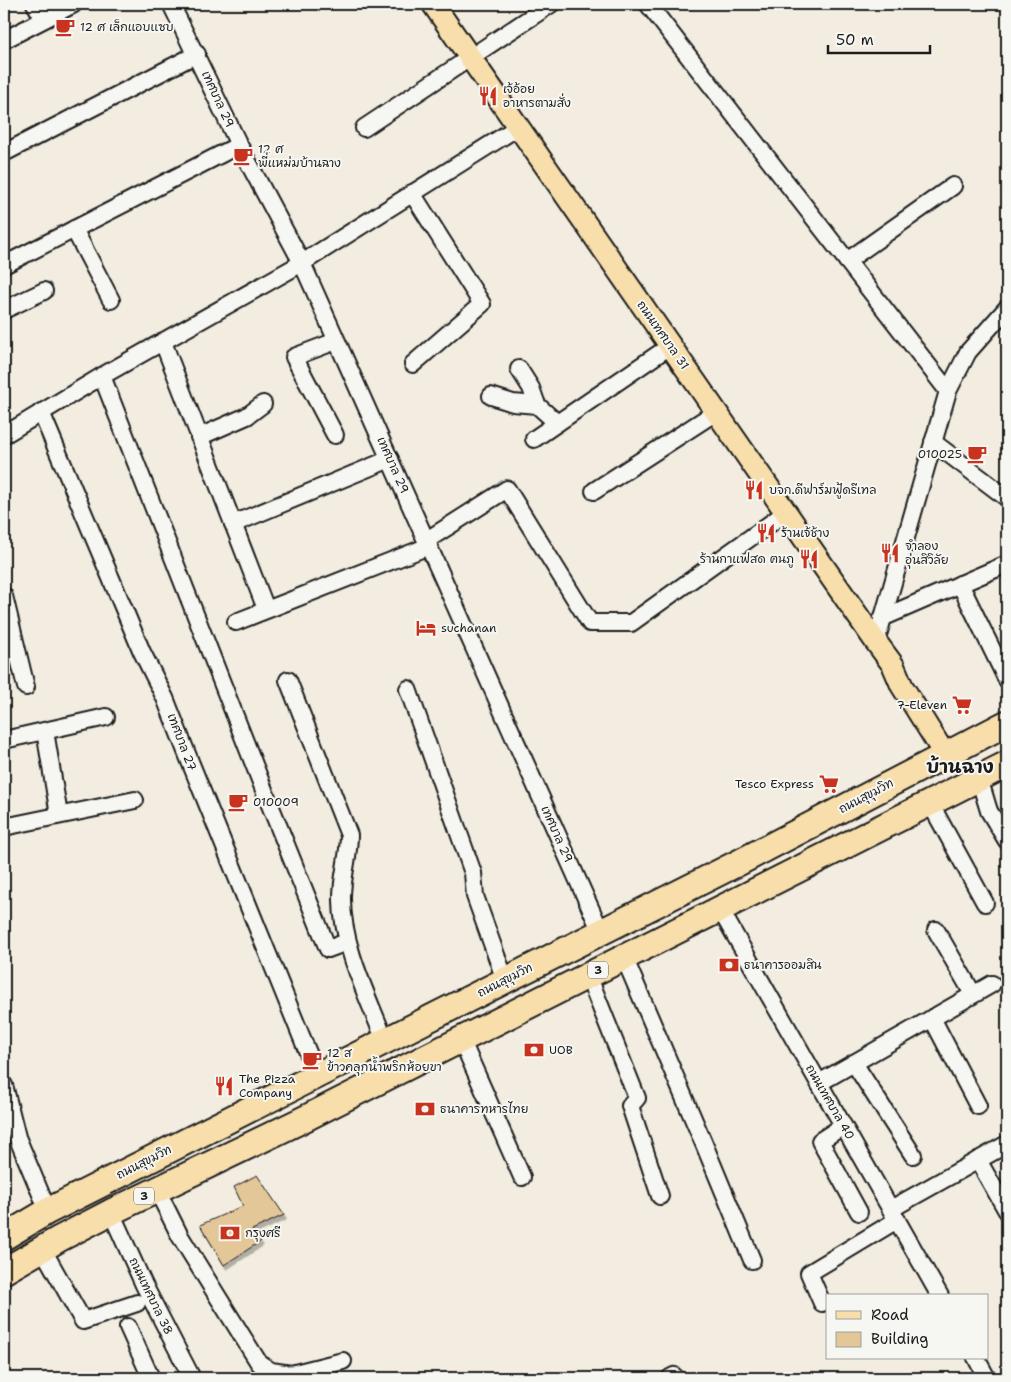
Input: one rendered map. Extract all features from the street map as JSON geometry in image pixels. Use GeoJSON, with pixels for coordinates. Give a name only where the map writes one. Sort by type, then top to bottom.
{"type":"FeatureCollection","features":[{"type":"Feature","properties":{"kind":"highway","name":"ถนนสุขุมวิท"},"geometry":{"type":"LineString","coordinates":[[4,1237],[48,1211],[601,932],[1007,723]]}},
{"type":"Feature","properties":{"kind":"highway"},"geometry":{"type":"LineString","coordinates":[[952,751],[972,782]]}},
{"type":"Feature","properties":{"kind":"highway","name":"3"},"geometry":{"type":"LineString","coordinates":[[4,1271],[111,1212],[298,1122],[1007,764]]}},
{"type":"Feature","properties":{"kind":"highway"},"geometry":{"type":"LineString","coordinates":[[48,1211],[51,1244]]}},
{"type":"Feature","properties":{"kind":"main road","name":"ถนนเทศบาล 31"},"geometry":{"type":"LineString","coordinates":[[433,4],[876,642],[893,665],[915,679],[952,751]]}},
{"type":"Feature","properties":{"kind":"street"},"geometry":{"type":"LineString","coordinates":[[35,4],[44,19]]}},
{"type":"Feature","properties":{"kind":"street"},"geometry":{"type":"LineString","coordinates":[[4,40],[74,4]]}},
{"type":"Feature","properties":{"kind":"street","name":"เทศบาล 29"},"geometry":{"type":"LineString","coordinates":[[171,4],[240,146],[302,263],[601,932]]}},
{"type":"Feature","properties":{"kind":"street"},"geometry":{"type":"LineString","coordinates":[[364,128],[551,4]]}},
{"type":"Feature","properties":{"kind":"street"},"geometry":{"type":"LineString","coordinates":[[648,4],[948,392]]}},
{"type":"Feature","properties":{"kind":"street"},"geometry":{"type":"LineString","coordinates":[[4,153],[196,54]]}},
{"type":"Feature","properties":{"kind":"street"},"geometry":{"type":"LineString","coordinates":[[4,435],[102,376],[302,263],[518,127]]}},
{"type":"Feature","properties":{"kind":"street"},"geometry":{"type":"LineString","coordinates":[[4,265],[240,146]]}},
{"type":"Feature","properties":{"kind":"street"},"geometry":{"type":"LineString","coordinates":[[847,261],[953,186]]}},
{"type":"Feature","properties":{"kind":"street"},"geometry":{"type":"LineString","coordinates":[[412,193],[482,304],[413,364]]}},
{"type":"Feature","properties":{"kind":"street"},"geometry":{"type":"LineString","coordinates":[[74,229],[111,300]]}},
{"type":"Feature","properties":{"kind":"street"},"geometry":{"type":"LineString","coordinates":[[4,310],[44,291]]}},
{"type":"Feature","properties":{"kind":"street"},"geometry":{"type":"LineString","coordinates":[[876,642],[948,392],[968,352],[1007,308]]}},
{"type":"Feature","properties":{"kind":"street"},"geometry":{"type":"LineString","coordinates":[[335,434],[294,357],[336,341]]}},
{"type":"Feature","properties":{"kind":"street"},"geometry":{"type":"LineString","coordinates":[[163,342],[266,609]]}},
{"type":"Feature","properties":{"kind":"street"},"geometry":{"type":"LineString","coordinates":[[534,439],[670,346]]}},
{"type":"Feature","properties":{"kind":"street"},"geometry":{"type":"LineString","coordinates":[[519,369],[531,388],[538,405],[557,423]]}},
{"type":"Feature","properties":{"kind":"street"},"geometry":{"type":"LineString","coordinates":[[102,376],[260,781],[328,948],[347,942]]}},
{"type":"Feature","properties":{"kind":"street"},"geometry":{"type":"LineString","coordinates":[[491,396],[514,403],[538,405]]}},
{"type":"Feature","properties":{"kind":"street"},"geometry":{"type":"LineString","coordinates":[[200,437],[247,416],[264,404]]}},
{"type":"Feature","properties":{"kind":"street","name":"เทศบาล 27"},"geometry":{"type":"LineString","coordinates":[[41,412],[142,652],[165,698],[317,1075]]}},
{"type":"Feature","properties":{"kind":"street"},"geometry":{"type":"LineString","coordinates":[[594,491],[716,412]]}},
{"type":"Feature","properties":{"kind":"street"},"geometry":{"type":"LineString","coordinates":[[933,442],[1007,498]]}},
{"type":"Feature","properties":{"kind":"street"},"geometry":{"type":"LineString","coordinates":[[233,524],[390,458]]}},
{"type":"Feature","properties":{"kind":"street"},"geometry":{"type":"LineString","coordinates":[[236,622],[428,543],[507,489],[590,623],[631,623],[786,513]]}},
{"type":"Feature","properties":{"kind":"street"},"geometry":{"type":"LineString","coordinates":[[882,618],[1007,564]]}},
{"type":"Feature","properties":{"kind":"street"},"geometry":{"type":"LineString","coordinates":[[960,584],[1007,680]]}},
{"type":"Feature","properties":{"kind":"street"},"geometry":{"type":"LineString","coordinates":[[4,596],[26,687]]}},
{"type":"Feature","properties":{"kind":"street"},"geometry":{"type":"LineString","coordinates":[[288,680],[349,835],[349,850],[342,897],[347,942],[385,1040]]}},
{"type":"Feature","properties":{"kind":"street"},"geometry":{"type":"LineString","coordinates":[[408,689],[473,873],[474,896],[506,980]]}},
{"type":"Feature","properties":{"kind":"street"},"geometry":{"type":"LineString","coordinates":[[4,740],[106,717]]}},
{"type":"Feature","properties":{"kind":"street"},"geometry":{"type":"LineString","coordinates":[[45,731],[59,815]]}},
{"type":"Feature","properties":{"kind":"street"},"geometry":{"type":"LineString","coordinates":[[972,782],[1007,841]]}},
{"type":"Feature","properties":{"kind":"street"},"geometry":{"type":"LineString","coordinates":[[4,827],[134,800]]}},
{"type":"Feature","properties":{"kind":"street"},"geometry":{"type":"LineString","coordinates":[[930,803],[985,903]]}},
{"type":"Feature","properties":{"kind":"street","name":"ถนนเทศบาล 40"},"geometry":{"type":"LineString","coordinates":[[720,909],[939,1294]]}},
{"type":"Feature","properties":{"kind":"street"},"geometry":{"type":"LineString","coordinates":[[936,930],[973,994]]}},
{"type":"Feature","properties":{"kind":"street"},"geometry":{"type":"LineString","coordinates":[[624,957],[752,1260]]}},
{"type":"Feature","properties":{"kind":"street"},"geometry":{"type":"LineString","coordinates":[[588,975],[637,1098],[630,1106],[660,1196]]}},
{"type":"Feature","properties":{"kind":"street"},"geometry":{"type":"LineString","coordinates":[[819,1083],[992,984]]}},
{"type":"Feature","properties":{"kind":"street"},"geometry":{"type":"LineString","coordinates":[[932,1018],[978,1106]]}},
{"type":"Feature","properties":{"kind":"street"},"geometry":{"type":"LineString","coordinates":[[461,1039],[522,1177]]}},
{"type":"Feature","properties":{"kind":"street"},"geometry":{"type":"LineString","coordinates":[[854,1062],[913,1155]]}},
{"type":"Feature","properties":{"kind":"street"},"geometry":{"type":"LineString","coordinates":[[4,1085],[17,1137],[48,1211]]}},
{"type":"Feature","properties":{"kind":"street"},"geometry":{"type":"LineString","coordinates":[[843,1126],[820,1141],[859,1212]]}},
{"type":"Feature","properties":{"kind":"street"},"geometry":{"type":"LineString","coordinates":[[822,1303],[809,1272],[978,1160],[1007,1144]]}},
{"type":"Feature","properties":{"kind":"street"},"geometry":{"type":"LineString","coordinates":[[978,1160],[1007,1211]]}},
{"type":"Feature","properties":{"kind":"street"},"geometry":{"type":"LineString","coordinates":[[157,1190],[180,1236],[259,1363],[271,1371],[291,1374],[343,1361]]}},
{"type":"Feature","properties":{"kind":"street","name":"ถนนเทศบาล 38"},"geometry":{"type":"LineString","coordinates":[[111,1212],[144,1285],[192,1378]]}},
{"type":"Feature","properties":{"kind":"street"},"geometry":{"type":"LineString","coordinates":[[51,1244],[83,1322],[137,1303]]}},
{"type":"Feature","properties":{"kind":"street"},"geometry":{"type":"LineString","coordinates":[[128,1327],[151,1378]]}},
{"type":"Feature","properties":{"kind":"street"},"geometry":{"type":"LineString","coordinates":[[977,1360],[987,1378]]}},
{"type":"Feature","properties":{"kind":"street"},"geometry":{"type":"LineString","coordinates":[[670,1378],[674,1376],[676,1378]]}},
{"type":"Feature","properties":{"kind":"building"},"geometry":{"type":"Polygon","coordinates":[[[257,1175],[284,1215],[252,1230],[261,1241],[224,1265],[200,1225],[243,1206],[234,1187],[257,1175]]]}},
{"type":"Feature","properties":{"kind":"place","name":"12 ศ เล็กแอบแซบ"},"geometry":{"type":"Point","coordinates":[65,27]}},
{"type":"Feature","properties":{"kind":"place","name":"เจ้อ้อย อาหารตามสั่ง"},"geometry":{"type":"Point","coordinates":[488,96]}},
{"type":"Feature","properties":{"kind":"place","name":"12 ศ พี่แหม่มบ้านฉาง"},"geometry":{"type":"Point","coordinates":[243,156]}},
{"type":"Feature","properties":{"kind":"place","name":"010025"},"geometry":{"type":"Point","coordinates":[977,454]}},
{"type":"Feature","properties":{"kind":"place","name":"บจก.ดีฟาร์มฟู้ดรีเทล"},"geometry":{"type":"Point","coordinates":[754,490]}},
{"type":"Feature","properties":{"kind":"place","name":"ร้านเจ้ช้าง"},"geometry":{"type":"Point","coordinates":[766,533]}},
{"type":"Feature","properties":{"kind":"place","name":"จำลอง อุ่นสิวิลัย"},"geometry":{"type":"Point","coordinates":[890,553]}},
{"type":"Feature","properties":{"kind":"place","name":"ร้านกาแฟสด ฅนภู"},"geometry":{"type":"Point","coordinates":[809,559]}},
{"type":"Feature","properties":{"kind":"place","name":"suchanan"},"geometry":{"type":"Point","coordinates":[426,628]}},
{"type":"Feature","properties":{"kind":"place","name":"7-Eleven"},"geometry":{"type":"Point","coordinates":[962,705]}},
{"type":"Feature","properties":{"kind":"place","name":"Tesco Express"},"geometry":{"type":"Point","coordinates":[829,784]}},
{"type":"Feature","properties":{"kind":"place","name":"010009"},"geometry":{"type":"Point","coordinates":[238,802]}},
{"type":"Feature","properties":{"kind":"place","name":"ธนาคารออมสิน"},"geometry":{"type":"Point","coordinates":[729,965]}},
{"type":"Feature","properties":{"kind":"place","name":"UOB"},"geometry":{"type":"Point","coordinates":[534,1050]}},
{"type":"Feature","properties":{"kind":"place","name":"12 ส ข้าวคลุกน้ำพริกห้อยขา"},"geometry":{"type":"Point","coordinates":[312,1060]}},
{"type":"Feature","properties":{"kind":"place","name":"The Pizza Company"},"geometry":{"type":"Point","coordinates":[224,1086]}},
{"type":"Feature","properties":{"kind":"place","name":"ธนาคารทหารไทย"},"geometry":{"type":"Point","coordinates":[425,1109]}},
{"type":"Feature","properties":{"kind":"place","name":"กรุงศรี"},"geometry":{"type":"Point","coordinates":[230,1233]}},
{"type":"Feature","properties":{"kind":"district","name":"บ้านฉาง"},"geometry":{"type":"Point","coordinates":[960,767]}}]}
